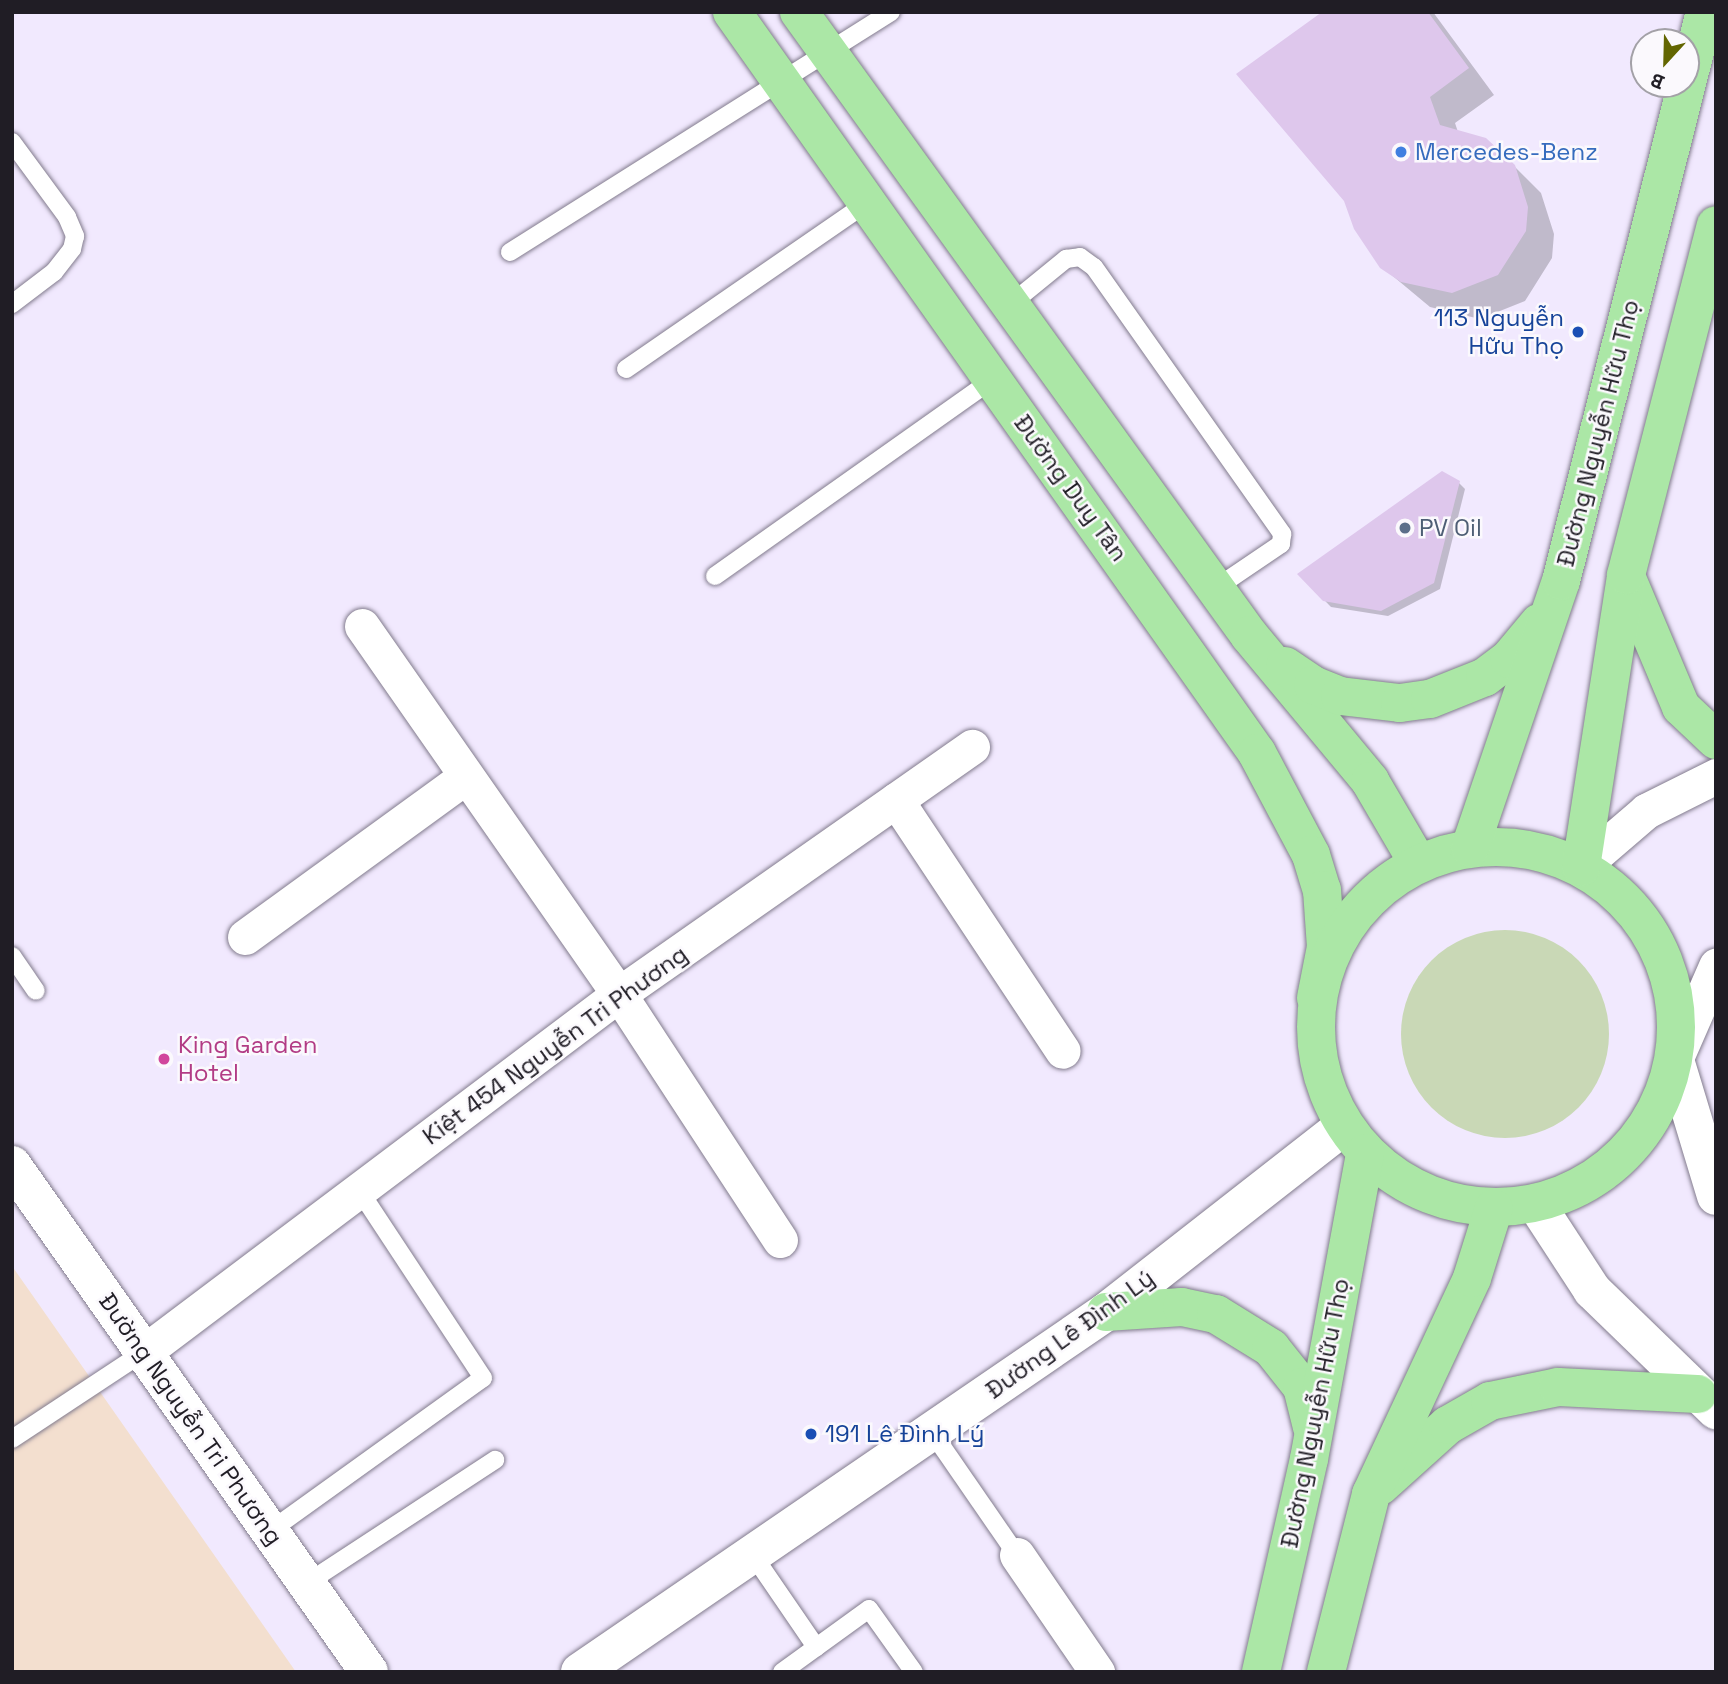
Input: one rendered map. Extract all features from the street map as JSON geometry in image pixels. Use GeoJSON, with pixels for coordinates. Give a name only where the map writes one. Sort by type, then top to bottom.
{"type":"FeatureCollection","features":[{"type":"Feature","properties":{"kind":"main road","name":"Đường Duy Tân"},"geometry":{"type":"LineString","coordinates":[[732,12],[865,204],[1225,703],[1293,819],[1322,890],[1326,947],[1316,998]]}},
{"type":"Feature","properties":{"kind":"main road"},"geometry":{"type":"LineString","coordinates":[[799,12],[1012,303],[1249,635],[1370,781],[1418,863]]}},
{"type":"Feature","properties":{"kind":"main road","name":"Đường Nguyễn Hữu Thọ"},"geometry":{"type":"LineString","coordinates":[[1470,848],[1560,581],[1705,12]]}},
{"type":"Feature","properties":{"kind":"main road"},"geometry":{"type":"LineString","coordinates":[[1581,867],[1626,575],[1716,225]]}},
{"type":"Feature","properties":{"kind":"main road"},"geometry":{"type":"LineString","coordinates":[[1626,575],[1681,707],[1716,740]]}},
{"type":"Feature","properties":{"kind":"main road"},"geometry":{"type":"LineString","coordinates":[[1249,635],[1313,685],[1340,696],[1380,702],[1430,699],[1485,677],[1509,659],[1548,610],[1560,581]]}},
{"type":"Feature","properties":{"kind":"main road"},"geometry":{"type":"LineString","coordinates":[[1514,847],[1581,867],[1616,892],[1645,925],[1666,964],[1676,1011],[1675,1060],[1662,1100],[1641,1137],[1611,1167],[1576,1190],[1536,1204],[1494,1208],[1446,1201],[1403,1182],[1355,1140],[1324,1086],[1314,1043],[1316,998],[1328,956],[1350,918],[1381,886],[1418,863],[1470,848],[1514,847]]}},
{"type":"Feature","properties":{"kind":"main road","name":"Đường Nguyễn Hữu Thọ"},"geometry":{"type":"LineString","coordinates":[[1261,1672],[1314,1434],[1355,1140]]}},
{"type":"Feature","properties":{"kind":"main road"},"geometry":{"type":"LineString","coordinates":[[1326,1672],[1371,1494],[1472,1278],[1494,1208]]}},
{"type":"Feature","properties":{"kind":"main road"},"geometry":{"type":"LineString","coordinates":[[1105,1312],[1182,1307],[1216,1314],[1279,1358],[1302,1387],[1314,1434]]}},
{"type":"Feature","properties":{"kind":"main road"},"geometry":{"type":"LineString","coordinates":[[1371,1494],[1448,1425],[1490,1401],[1558,1387],[1707,1402]]}},
{"type":"Feature","properties":{"kind":"street"},"geometry":{"type":"LineString","coordinates":[[362,626],[464,778],[619,994],[780,1240]]}},
{"type":"Feature","properties":{"kind":"street","name":"Kiệt 454 Nguyễn Tri Phương"},"geometry":{"type":"LineString","coordinates":[[144,1352],[619,994],[972,747]]}},
{"type":"Feature","properties":{"kind":"street"},"geometry":{"type":"LineString","coordinates":[[1581,867],[1646,811],[1716,776]]}},
{"type":"Feature","properties":{"kind":"street"},"geometry":{"type":"LineString","coordinates":[[246,937],[464,778]]}},
{"type":"Feature","properties":{"kind":"street"},"geometry":{"type":"LineString","coordinates":[[896,800],[1063,1051]]}},
{"type":"Feature","properties":{"kind":"street"},"geometry":{"type":"LineString","coordinates":[[1716,966],[1675,1060],[1716,1196]]}},
{"type":"Feature","properties":{"kind":"street","name":"Đường Lê Đình Lý"},"geometry":{"type":"LineString","coordinates":[[580,1672],[1355,1140]]}},
{"type":"Feature","properties":{"kind":"street","name":"Đường Nguyễn Tri Phương"},"geometry":{"type":"LineString","coordinates":[[14,1170],[369,1672]]}},
{"type":"Feature","properties":{"kind":"street"},"geometry":{"type":"LineString","coordinates":[[1536,1204],[1592,1290],[1707,1402]]}},
{"type":"Feature","properties":{"kind":"street"},"geometry":{"type":"LineString","coordinates":[[1017,1555],[1097,1672]]}},
{"type":"Feature","properties":{"kind":"lane"},"geometry":{"type":"LineString","coordinates":[[510,251],[829,55],[891,12]]}},
{"type":"Feature","properties":{"kind":"lane"},"geometry":{"type":"LineString","coordinates":[[12,142],[67,217],[75,236],[72,249],[54,272],[12,304]]}},
{"type":"Feature","properties":{"kind":"lane"},"geometry":{"type":"LineString","coordinates":[[626,369],[865,204]]}},
{"type":"Feature","properties":{"kind":"lane"},"geometry":{"type":"LineString","coordinates":[[1012,303],[1066,260],[1080,257],[1094,267],[1282,534],[1280,544],[1216,588]]}},
{"type":"Feature","properties":{"kind":"lane"},"geometry":{"type":"LineString","coordinates":[[715,576],[993,379]]}},
{"type":"Feature","properties":{"kind":"lane"},"geometry":{"type":"LineString","coordinates":[[12,956],[36,991]]}},
{"type":"Feature","properties":{"kind":"lane"},"geometry":{"type":"LineString","coordinates":[[270,1531],[483,1378],[359,1190]]}},
{"type":"Feature","properties":{"kind":"lane"},"geometry":{"type":"LineString","coordinates":[[12,1439],[144,1352]]}},
{"type":"Feature","properties":{"kind":"lane"},"geometry":{"type":"LineString","coordinates":[[932,1432],[1017,1555]]}},
{"type":"Feature","properties":{"kind":"lane"},"geometry":{"type":"LineString","coordinates":[[307,1583],[495,1460]]}},
{"type":"Feature","properties":{"kind":"lane"},"geometry":{"type":"LineString","coordinates":[[753,1555],[816,1647]]}},
{"type":"Feature","properties":{"kind":"lane"},"geometry":{"type":"LineString","coordinates":[[782,1672],[869,1609],[914,1672]]}},
{"type":"Feature","properties":{"kind":"shaded area"},"geometry":{"type":"Polygon","coordinates":[[[12,1266],[296,1672],[12,1672],[12,1266]]]}},
{"type":"Feature","properties":{"kind":"green space"},"geometry":{"type":"Polygon","coordinates":[[[1505,930],[1545,938],[1578,961],[1601,994],[1609,1034],[1601,1074],[1578,1107],[1545,1130],[1505,1138],[1465,1130],[1432,1107],[1409,1074],[1401,1034],[1409,994],[1432,961],[1465,938],[1505,930]]]}},
{"type":"Feature","properties":{"kind":"building","name":"Mercedes-Benz"},"geometry":{"type":"Polygon","coordinates":[[[1322,12],[1428,12],[1469,68],[1430,97],[1440,125],[1486,138],[1515,165],[1528,207],[1526,231],[1498,275],[1452,293],[1401,282],[1380,268],[1354,229],[1344,201],[1236,74],[1322,12]]]}},
{"type":"Feature","properties":{"kind":"building","name":"PV Oil"},"geometry":{"type":"Polygon","coordinates":[[[1442,471],[1460,481],[1434,583],[1381,611],[1323,601],[1297,574],[1442,471]]]}},
{"type":"Feature","properties":{"kind":"place","name":"Mercedes-Benz"},"geometry":{"type":"Point","coordinates":[1401,152]}},
{"type":"Feature","properties":{"kind":"place","name":"113 Nguyễn Hữu Thọ"},"geometry":{"type":"Point","coordinates":[1578,332]}},
{"type":"Feature","properties":{"kind":"place","name":"PV Oil"},"geometry":{"type":"Point","coordinates":[1405,528]}},
{"type":"Feature","properties":{"kind":"place","name":"King Garden Hotel"},"geometry":{"type":"Point","coordinates":[164,1059]}},
{"type":"Feature","properties":{"kind":"place","name":"191 Lê Đình Lý"},"geometry":{"type":"Point","coordinates":[811,1434]}}]}
